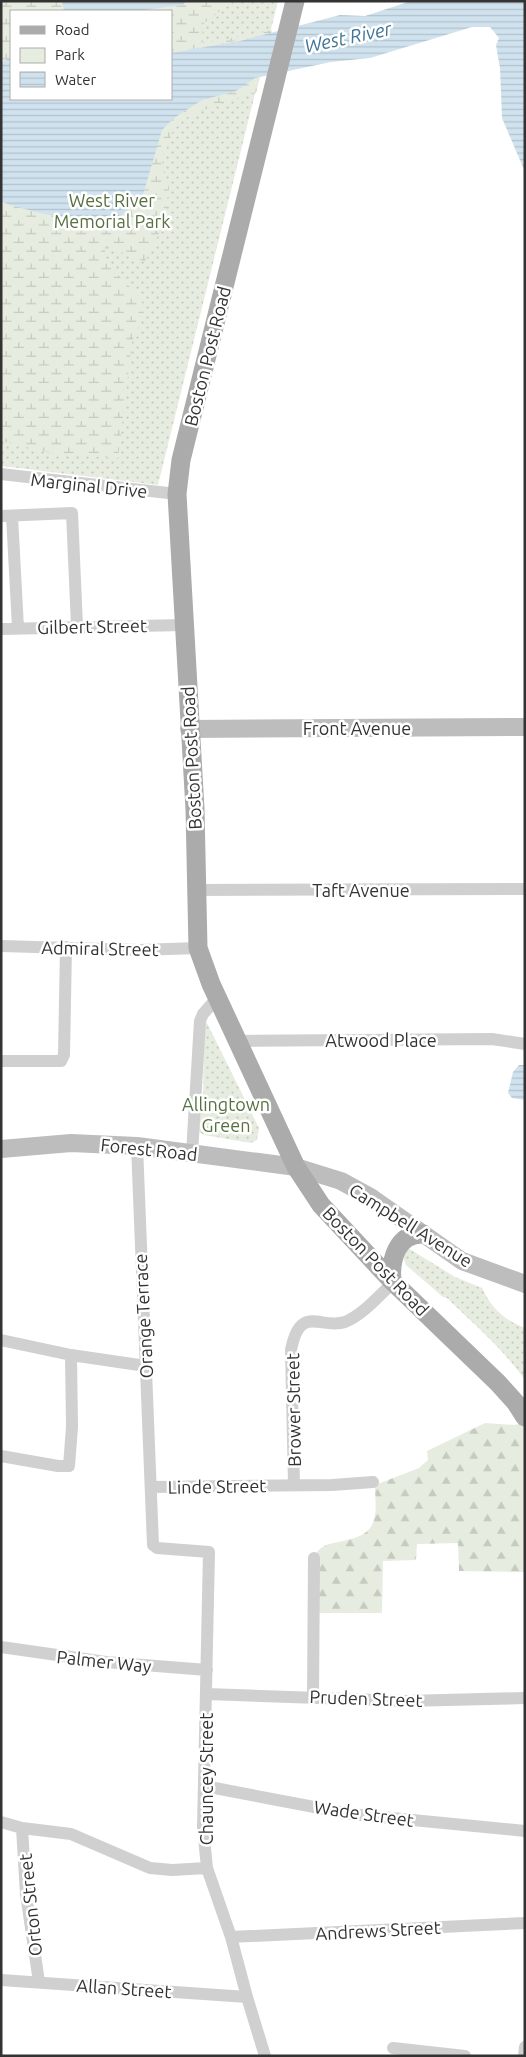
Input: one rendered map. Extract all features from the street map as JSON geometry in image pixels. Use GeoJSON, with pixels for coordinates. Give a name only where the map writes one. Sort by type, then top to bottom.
{"type":"FeatureCollection","features":[{"type":"Feature","properties":{"kind":"main road","name":"Boston Post Road"},"geometry":{"type":"LineString","coordinates":[[293,10],[181,460],[177,494],[195,808],[198,948],[217,998],[296,1168],[321,1205],[341,1229],[393,1282],[492,1377],[516,1403],[525,1417]]}},
{"type":"Feature","properties":{"kind":"main road","name":"Front Avenue"},"geometry":{"type":"LineString","coordinates":[[189,729],[525,727]]}},
{"type":"Feature","properties":{"kind":"main road","name":"Forest Road"},"geometry":{"type":"LineString","coordinates":[[1,1149],[71,1142],[137,1146],[296,1168]]}},
{"type":"Feature","properties":{"kind":"main road","name":"Campbell Avenue"},"geometry":{"type":"LineString","coordinates":[[296,1168],[341,1181],[359,1190],[385,1205],[462,1261],[525,1284]]}},
{"type":"Feature","properties":{"kind":"main road"},"geometry":{"type":"LineString","coordinates":[[393,1282],[391,1264],[397,1248],[409,1237],[423,1234]]}},
{"type":"Feature","properties":{"kind":"street","name":"Marginal Drive"},"geometry":{"type":"LineString","coordinates":[[1,474],[177,494]]}},
{"type":"Feature","properties":{"kind":"street"},"geometry":{"type":"LineString","coordinates":[[18,628],[6,516],[72,513],[77,626]]}},
{"type":"Feature","properties":{"kind":"street","name":"Gilbert Street"},"geometry":{"type":"LineString","coordinates":[[1,629],[184,625]]}},
{"type":"Feature","properties":{"kind":"street","name":"Taft Avenue"},"geometry":{"type":"LineString","coordinates":[[197,890],[525,889]]}},
{"type":"Feature","properties":{"kind":"street","name":"Admiral Street"},"geometry":{"type":"LineString","coordinates":[[1,946],[139,950],[198,948]]}},
{"type":"Feature","properties":{"kind":"street"},"geometry":{"type":"LineString","coordinates":[[1,1061],[61,1061],[64,1055],[66,947]]}},
{"type":"Feature","properties":{"kind":"street"},"geometry":{"type":"LineString","coordinates":[[192,1153],[200,1021],[203,1014],[217,998]]}},
{"type":"Feature","properties":{"kind":"street","name":"Atwood Place"},"geometry":{"type":"LineString","coordinates":[[237,1041],[492,1039],[525,1044]]}},
{"type":"Feature","properties":{"kind":"street","name":"Orange Terrace"},"geometry":{"type":"LineString","coordinates":[[137,1146],[151,1487]]}},
{"type":"Feature","properties":{"kind":"street","name":"Brower Street"},"geometry":{"type":"LineString","coordinates":[[294,1485],[291,1350],[296,1333],[310,1322],[338,1323],[352,1318],[393,1282]]}},
{"type":"Feature","properties":{"kind":"street"},"geometry":{"type":"LineString","coordinates":[[1,1340],[71,1355],[146,1366]]}},
{"type":"Feature","properties":{"kind":"street"},"geometry":{"type":"LineString","coordinates":[[1,1456],[58,1466],[69,1466],[72,1427],[71,1355]]}},
{"type":"Feature","properties":{"kind":"street","name":"Linde Street"},"geometry":{"type":"LineString","coordinates":[[151,1487],[373,1482]]}},
{"type":"Feature","properties":{"kind":"street","name":"Chauncey Street"},"geometry":{"type":"LineString","coordinates":[[151,1487],[153,1546],[157,1548],[209,1552],[203,1828],[207,1868],[231,1937],[246,1997],[265,2056]]}},
{"type":"Feature","properties":{"kind":"street"},"geometry":{"type":"LineString","coordinates":[[313,1697],[314,1558]]}},
{"type":"Feature","properties":{"kind":"street","name":"Palmer Way"},"geometry":{"type":"LineString","coordinates":[[1,1647],[90,1660],[207,1670]]}},
{"type":"Feature","properties":{"kind":"street","name":"Pruden Street"},"geometry":{"type":"LineString","coordinates":[[207,1694],[405,1701],[525,1698]]}},
{"type":"Feature","properties":{"kind":"street","name":"Wade Street"},"geometry":{"type":"LineString","coordinates":[[204,1786],[351,1814],[525,1831]]}},
{"type":"Feature","properties":{"kind":"street"},"geometry":{"type":"LineString","coordinates":[[1,1822],[22,1828],[71,1834],[150,1868],[172,1870],[207,1868]]}},
{"type":"Feature","properties":{"kind":"street","name":"Orton Street"},"geometry":{"type":"LineString","coordinates":[[22,1828],[26,1894],[39,1982]]}},
{"type":"Feature","properties":{"kind":"street","name":"Andrews Street"},"geometry":{"type":"LineString","coordinates":[[231,1937],[525,1923]]}},
{"type":"Feature","properties":{"kind":"street","name":"Allan Street"},"geometry":{"type":"LineString","coordinates":[[1,1980],[246,1997]]}},
{"type":"Feature","properties":{"kind":"street"},"geometry":{"type":"LineString","coordinates":[[524,2056],[525,2046]]}},
{"type":"Feature","properties":{"kind":"street"},"geometry":{"type":"LineString","coordinates":[[393,2048],[465,2056]]}},
{"type":"Feature","properties":{"kind":"green space","name":"West River Memorial Park"},"geometry":{"type":"Polygon","coordinates":[[[1,1],[278,1],[158,485],[1,466],[1,1]]]}},
{"type":"Feature","properties":{"kind":"green space"},"geometry":{"type":"Polygon","coordinates":[[[1,1],[62,1],[64,10],[10,10],[10,57],[1,64],[1,1]]]}},
{"type":"Feature","properties":{"kind":"green space"},"geometry":{"type":"Polygon","coordinates":[[[186,1],[225,1],[221,10],[202,25],[203,44],[272,30],[256,93],[223,102],[176,122],[162,161],[169,188],[164,223],[145,262],[107,246],[102,259],[142,299],[143,316],[132,342],[118,458],[59,455],[1,441],[1,201],[10,205],[142,198],[156,146],[167,123],[184,110],[236,91],[265,35],[172,53],[172,10],[144,10],[183,5],[186,1]]]}},
{"type":"Feature","properties":{"kind":"green space","name":"Allingtown Green"},"geometry":{"type":"Polygon","coordinates":[[[207,1023],[259,1128],[257,1140],[251,1143],[204,1135],[199,1132],[199,1115],[203,1109],[204,1024],[207,1023]]]}},
{"type":"Feature","properties":{"kind":"green space"},"geometry":{"type":"Polygon","coordinates":[[[408,1248],[455,1277],[482,1288],[494,1308],[510,1321],[525,1328],[525,1380],[498,1347],[478,1327],[447,1298],[443,1297],[406,1265],[403,1257],[408,1248]]]}},
{"type":"Feature","properties":{"kind":"green space"},"geometry":{"type":"Polygon","coordinates":[[[485,1423],[514,1425],[525,1423],[525,1572],[459,1571],[458,1543],[417,1544],[416,1560],[383,1561],[382,1613],[314,1613],[314,1559],[318,1551],[324,1546],[352,1539],[362,1535],[369,1529],[375,1516],[375,1485],[419,1468],[428,1460],[427,1451],[485,1423]]]}},
{"type":"Feature","properties":{"kind":"water"},"geometry":{"type":"Polygon","coordinates":[[[62,1],[186,1],[183,5],[144,10],[64,10],[62,1]]]}},
{"type":"Feature","properties":{"kind":"water","name":"West River"},"geometry":{"type":"Polygon","coordinates":[[[411,1],[525,1],[525,172],[502,118],[500,68],[496,45],[499,38],[490,27],[472,27],[370,58],[331,62],[255,78],[236,91],[202,100],[174,118],[162,130],[142,198],[121,216],[87,219],[44,214],[1,201],[1,64],[10,57],[10,100],[172,100],[172,53],[240,41],[340,15],[365,16],[411,1]]]}},
{"type":"Feature","properties":{"kind":"water"},"geometry":{"type":"Polygon","coordinates":[[[519,1065],[525,1065],[525,1100],[512,1098],[508,1093],[513,1072],[519,1065]]]}}]}
